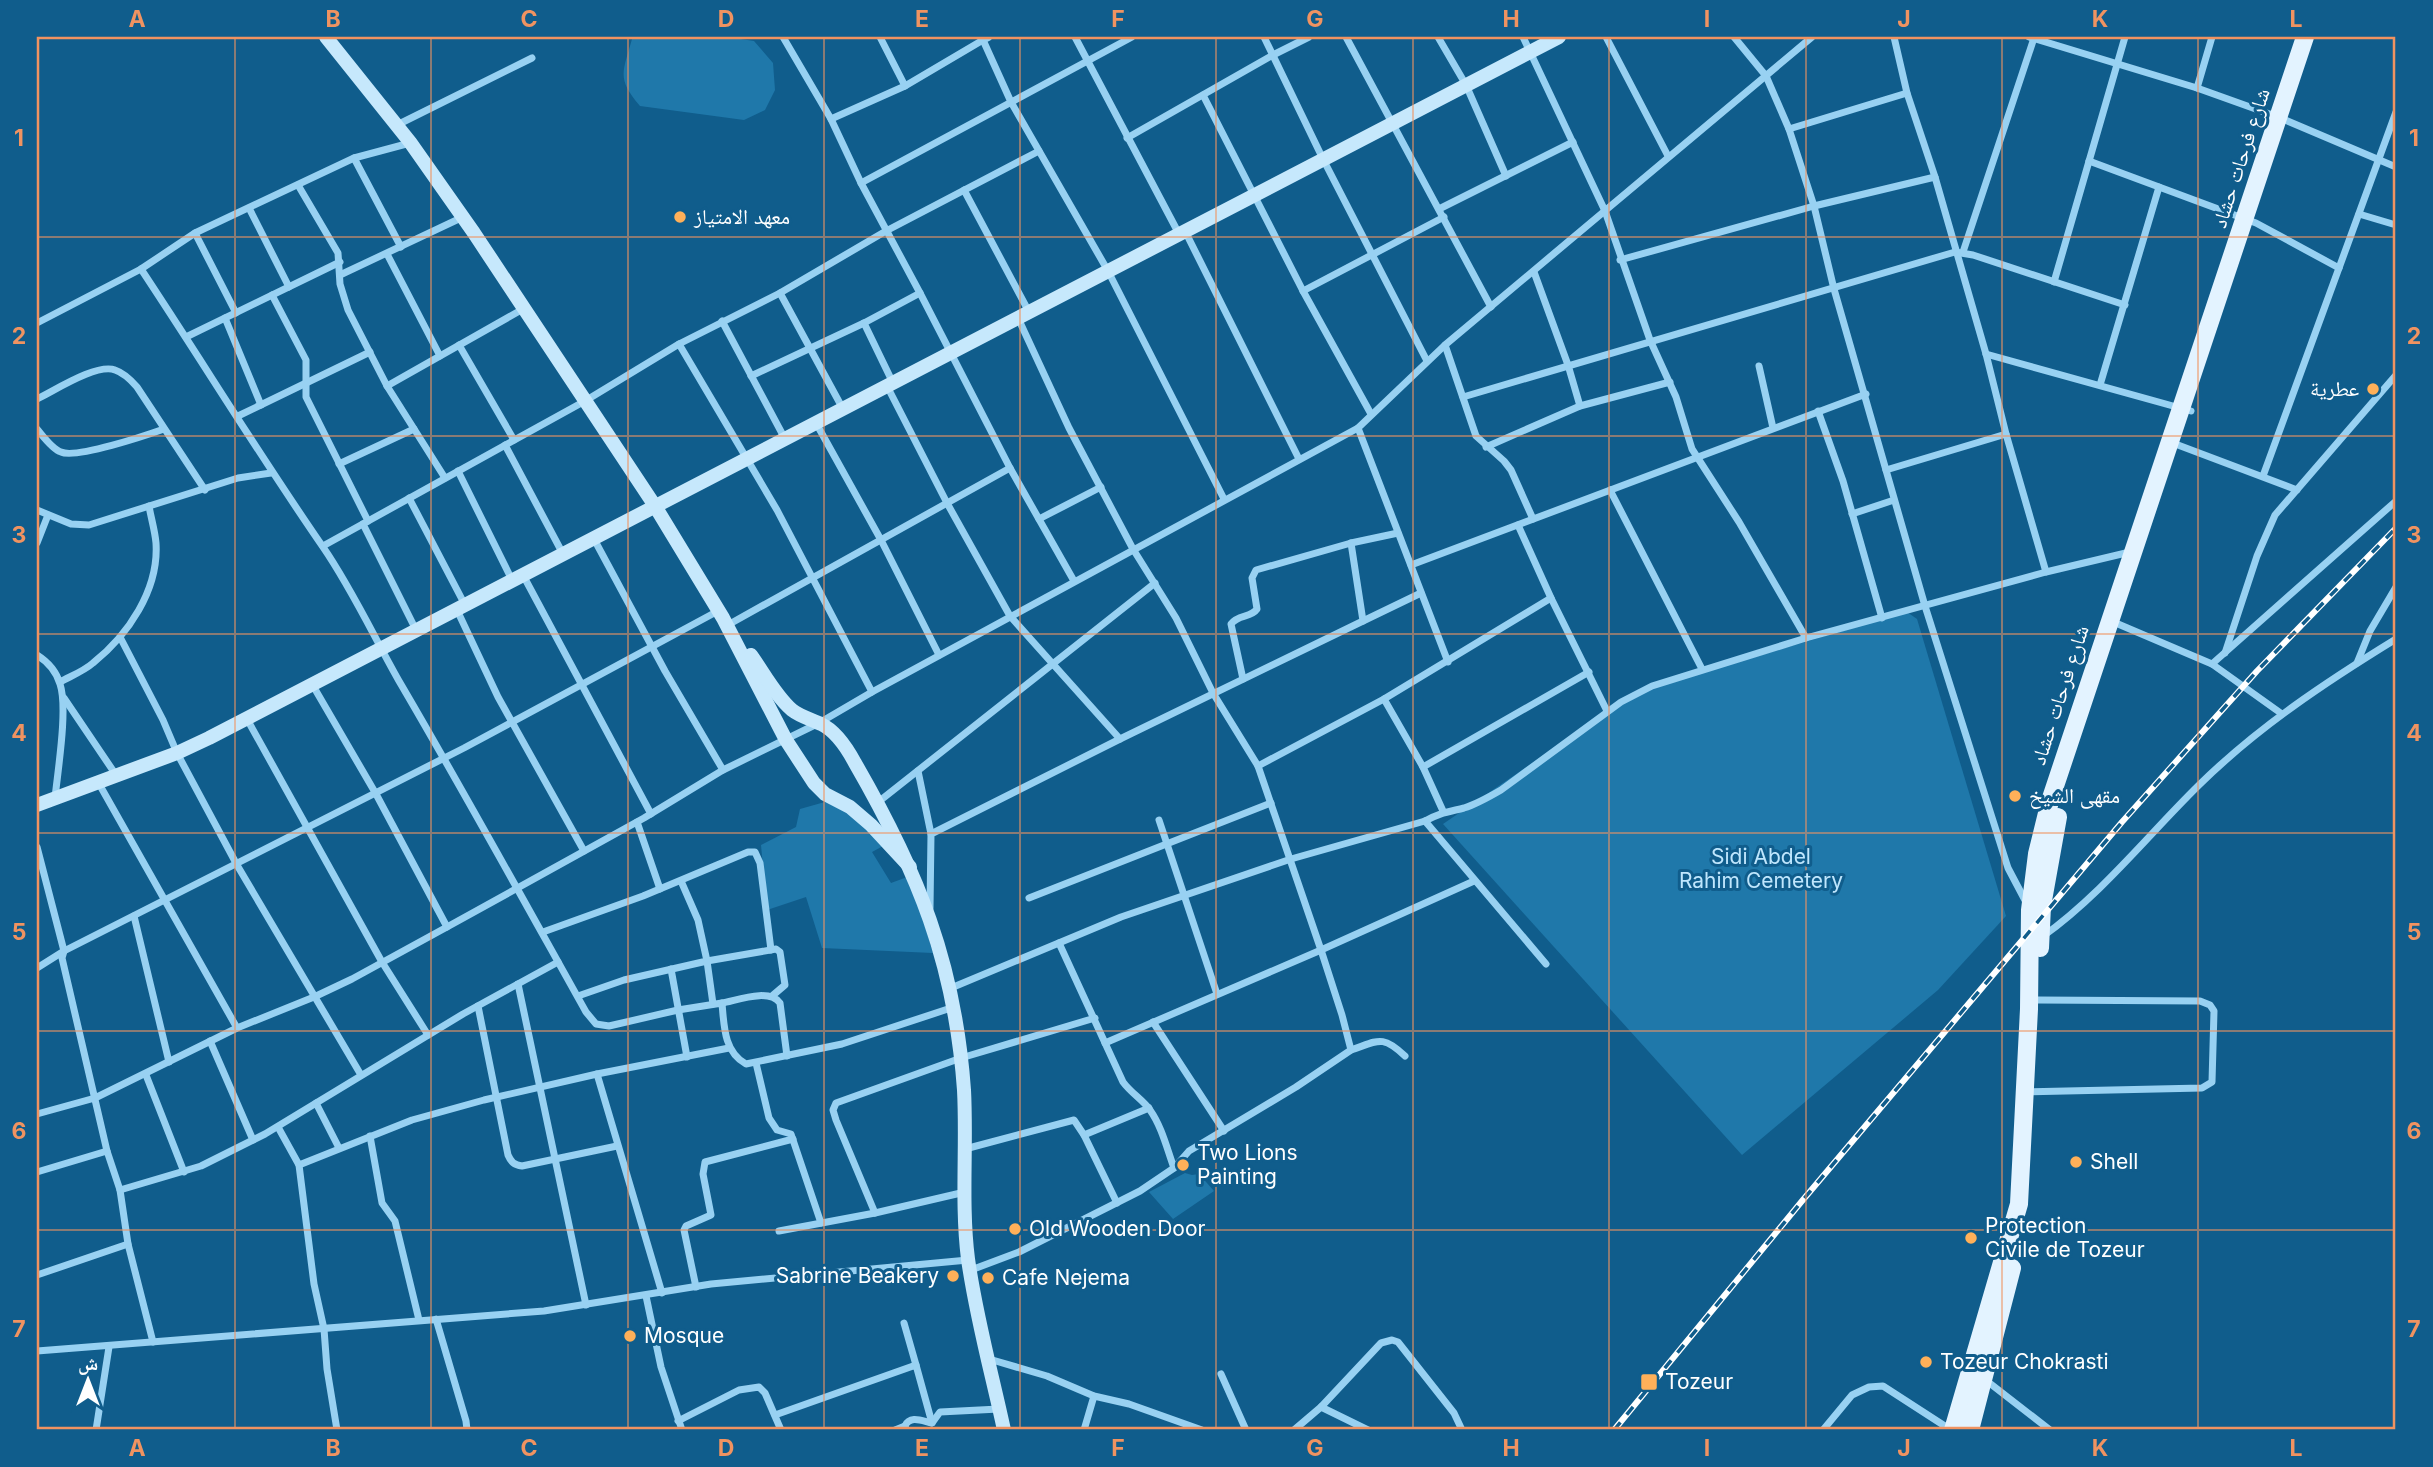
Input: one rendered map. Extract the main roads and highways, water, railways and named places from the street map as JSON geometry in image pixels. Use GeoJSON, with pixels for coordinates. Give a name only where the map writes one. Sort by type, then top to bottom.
{"type":"FeatureCollection","features":[{"type":"Feature","properties":{"kind":"main road","name":"شارع فرحات حشاد"},"geometry":{"type":"LineString","coordinates":[[2030,1092],[2029,1009],[2035,941],[2036,854],[2053,789],[2251,221],[2305,37]]}},
{"type":"Feature","properties":{"kind":"main road","name":"شارع فرحات حشاد"},"geometry":{"type":"LineString","coordinates":[[2283,119],[2318,37]]}},
{"type":"Feature","properties":{"kind":"main road","name":"شارع فرحات حشاد"},"geometry":{"type":"LineString","coordinates":[[1969,1430],[1977,1375],[2019,1205],[2038,1000],[2035,941]]}},
{"type":"Feature","properties":{"kind":"main road","name":"شارع فرحات حشاد"},"geometry":{"type":"LineString","coordinates":[[1952,1430],[1977,1375]]}},
{"type":"Feature","properties":{"kind":"railway"},"geometry":{"type":"LineString","coordinates":[[1614,1430],[1802,1201],[2122,822],[2257,671],[2396,528]]}},
{"type":"Feature","properties":{"kind":"place","name":"معهد الامتياز"},"geometry":{"type":"Point","coordinates":[680,217]}},
{"type":"Feature","properties":{"kind":"place","name":"عطرية"},"geometry":{"type":"Point","coordinates":[2373,389]}},
{"type":"Feature","properties":{"kind":"place","name":"مقهى الشيخ"},"geometry":{"type":"Point","coordinates":[2015,796]}},
{"type":"Feature","properties":{"kind":"place","name":"Shell"},"geometry":{"type":"Point","coordinates":[2076,1162]}},
{"type":"Feature","properties":{"kind":"place","name":"Two Lions Painting"},"geometry":{"type":"Point","coordinates":[1183,1165]}},
{"type":"Feature","properties":{"kind":"place","name":"Old Wooden Door"},"geometry":{"type":"Point","coordinates":[1015,1229]}},
{"type":"Feature","properties":{"kind":"place","name":"Protection Civile de Tozeur"},"geometry":{"type":"Point","coordinates":[1971,1238]}},
{"type":"Feature","properties":{"kind":"place","name":"Sabrine Beakery"},"geometry":{"type":"Point","coordinates":[953,1276]}},
{"type":"Feature","properties":{"kind":"place","name":"Cafe Nejema"},"geometry":{"type":"Point","coordinates":[988,1278]}},
{"type":"Feature","properties":{"kind":"place","name":"Mosque"},"geometry":{"type":"Point","coordinates":[630,1336]}},
{"type":"Feature","properties":{"kind":"place","name":"Tozeur Chokrasti"},"geometry":{"type":"Point","coordinates":[1926,1362]}},
{"type":"Feature","properties":{"kind":"place","name":"Tozeur"},"geometry":{"type":"Point","coordinates":[1649,1382]}},
{"type":"Feature","properties":{"kind":"park label","name":"Sidi Abdel Rahim Cemetery"},"geometry":{"type":"Point","coordinates":[1761,869]}}]}
